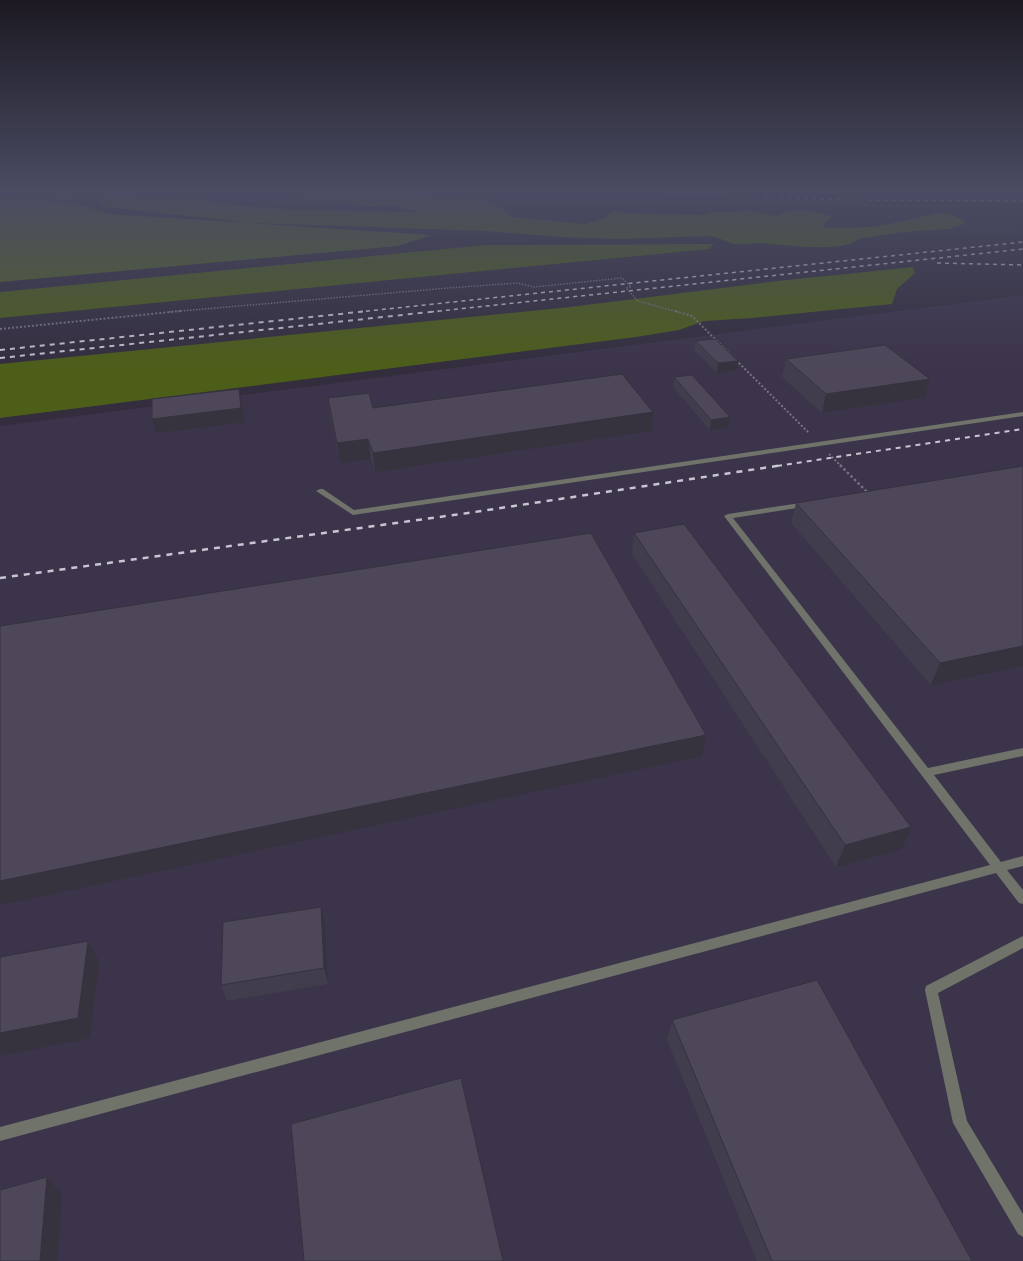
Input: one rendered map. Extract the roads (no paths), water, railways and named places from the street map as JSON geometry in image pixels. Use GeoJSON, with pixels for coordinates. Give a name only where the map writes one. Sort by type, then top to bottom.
{"type":"FeatureCollection","features":[{"type":"Feature","properties":{"kind":"lane"},"geometry":{"type":"LineString","coordinates":[[320,491],[353,513],[1023,414]]}},
{"type":"Feature","properties":{"kind":"lane"},"geometry":{"type":"LineString","coordinates":[[814,503],[728,516],[1023,899]]}},
{"type":"Feature","properties":{"kind":"lane"},"geometry":{"type":"LineString","coordinates":[[926,773],[1023,752]]}},
{"type":"Feature","properties":{"kind":"lane"},"geometry":{"type":"LineString","coordinates":[[0,1134],[1023,860]]}},
{"type":"Feature","properties":{"kind":"lane"},"geometry":{"type":"LineString","coordinates":[[1023,942],[931,990],[960,1123],[1023,1229]]}},
{"type":"Feature","properties":{"kind":"railway"},"geometry":{"type":"LineString","coordinates":[[358,312],[929,252]]}},
{"type":"Feature","properties":{"kind":"railway"},"geometry":{"type":"LineString","coordinates":[[430,312],[996,252]]}},
{"type":"Feature","properties":{"kind":"railway"},"geometry":{"type":"LineString","coordinates":[[937,263],[1023,265]]}},
{"type":"Feature","properties":{"kind":"railway"},"geometry":{"type":"LineString","coordinates":[[0,350],[368,311]]}},
{"type":"Feature","properties":{"kind":"railway"},"geometry":{"type":"LineString","coordinates":[[0,358],[439,311]]}},
{"type":"Feature","properties":{"kind":"railway"},"geometry":{"type":"LineString","coordinates":[[777,466],[1023,429]]}},
{"type":"Feature","properties":{"kind":"railway"},"geometry":{"type":"LineString","coordinates":[[0,578],[468,513],[783,465]]}}]}
